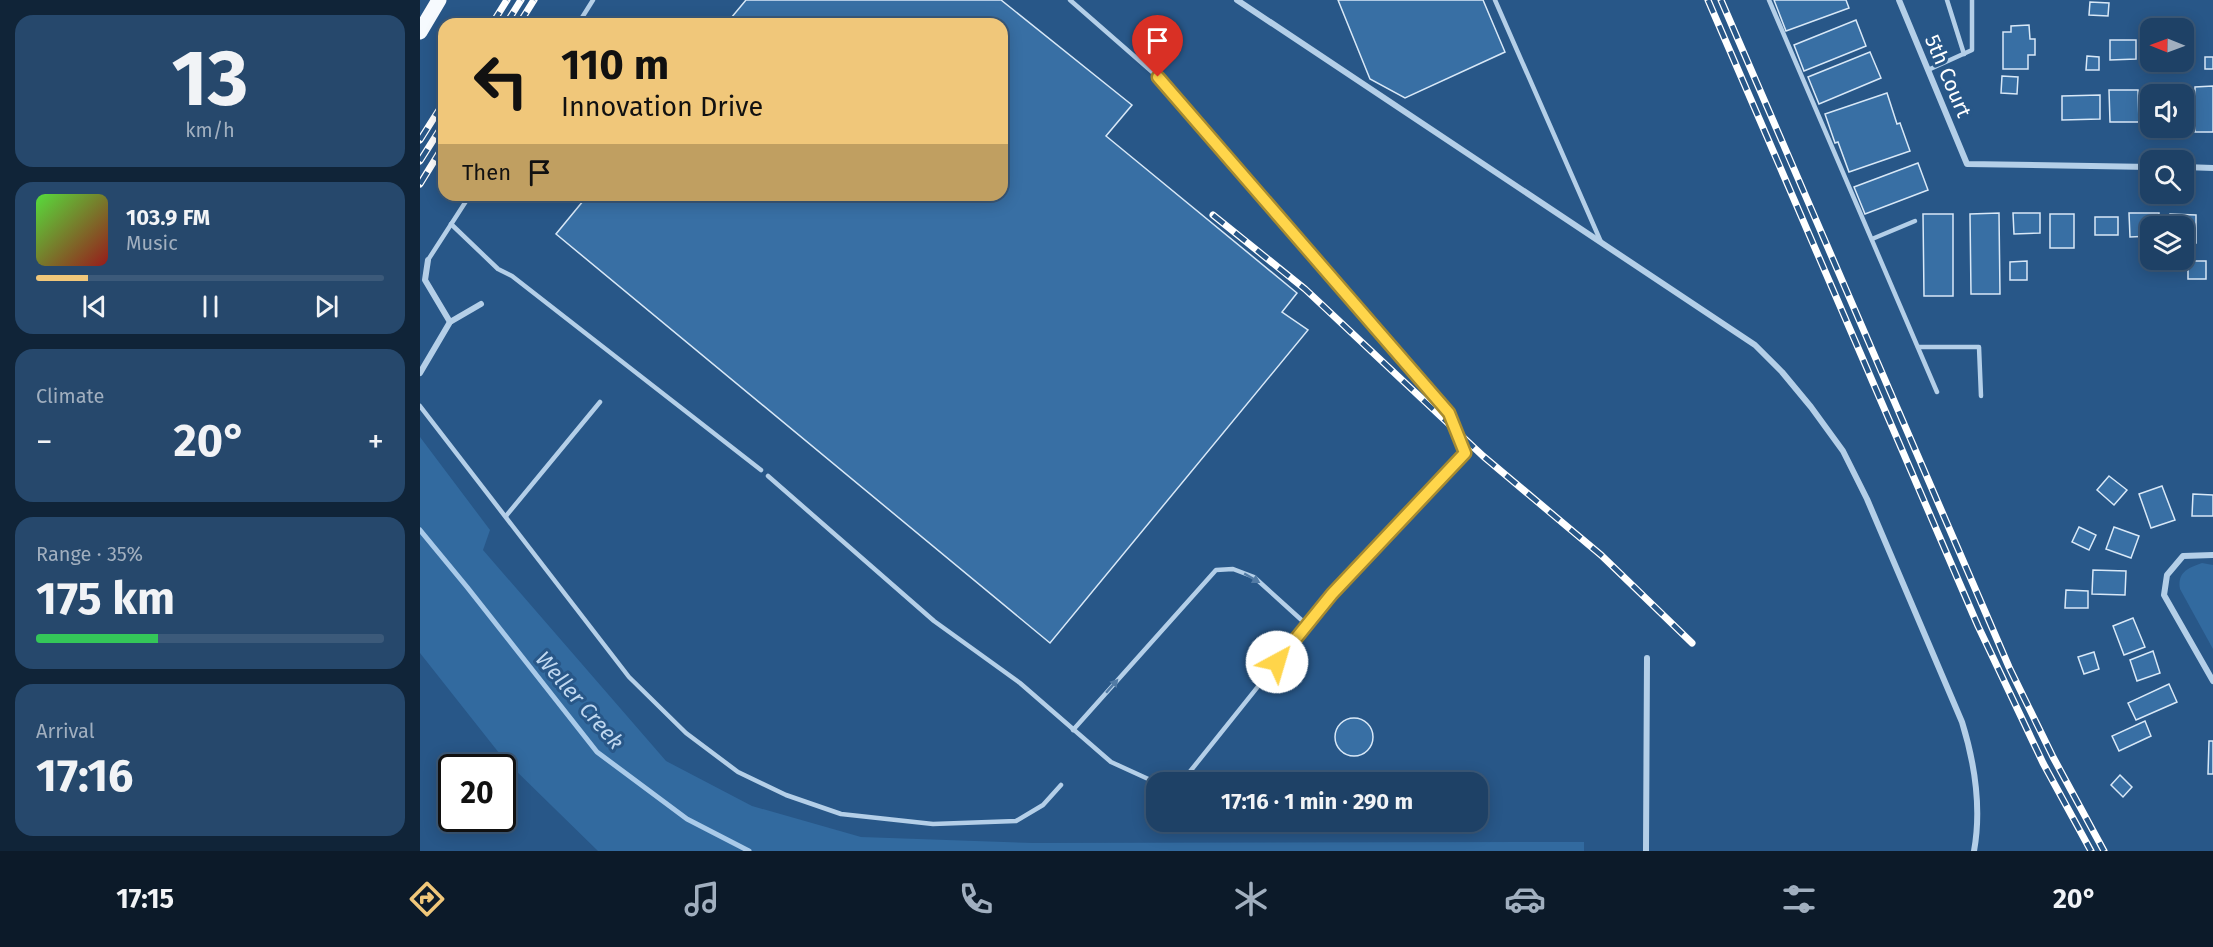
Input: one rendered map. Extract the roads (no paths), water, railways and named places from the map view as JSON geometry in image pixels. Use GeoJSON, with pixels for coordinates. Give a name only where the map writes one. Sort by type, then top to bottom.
{"type":"FeatureCollection","features":[{"type":"Feature","properties":{"kind":"main road"},"geometry":{"type":"LineString","coordinates":[[420,32],[439,0]]}},
{"type":"Feature","properties":{"kind":"street"},"geometry":{"type":"LineString","coordinates":[[1237,0],[1755,345],[1782,372],[1811,406],[1843,451],[1867,499],[1962,722],[1970,748],[1978,810],[1974,851]]}},
{"type":"Feature","properties":{"kind":"street","name":"5th Court"},"geometry":{"type":"LineString","coordinates":[[1899,0],[1967,164],[2140,167]]}},
{"type":"Feature","properties":{"kind":"street"},"geometry":{"type":"LineString","coordinates":[[2194,167],[2213,168]]}},
{"type":"Feature","properties":{"kind":"street"},"geometry":{"type":"LineString","coordinates":[[428,260],[425,279],[450,322]]}},
{"type":"Feature","properties":{"kind":"street"},"geometry":{"type":"LineString","coordinates":[[420,373],[450,322],[481,304]]}},
{"type":"Feature","properties":{"kind":"street"},"geometry":{"type":"LineString","coordinates":[[2213,555],[2182,556],[2167,575],[2164,595],[2213,681]]}},
{"type":"Feature","properties":{"kind":"street"},"geometry":{"type":"LineString","coordinates":[[1646,851],[1647,658]]}},
{"type":"Feature","properties":{"kind":"lane"},"geometry":{"type":"LineString","coordinates":[[582,18],[593,0]]}},
{"type":"Feature","properties":{"kind":"lane"},"geometry":{"type":"LineString","coordinates":[[1070,0],[1158,77],[1449,413],[1465,453],[1332,594],[1190,772]]}},
{"type":"Feature","properties":{"kind":"lane"},"geometry":{"type":"LineString","coordinates":[[1495,0],[1602,243]]}},
{"type":"Feature","properties":{"kind":"lane"},"geometry":{"type":"LineString","coordinates":[[1769,0],[1937,393]]}},
{"type":"Feature","properties":{"kind":"lane"},"geometry":{"type":"LineString","coordinates":[[1947,0],[1964,54]]}},
{"type":"Feature","properties":{"kind":"lane"},"geometry":{"type":"LineString","coordinates":[[1928,70],[1972,50],[1972,0]]}},
{"type":"Feature","properties":{"kind":"lane"},"geometry":{"type":"LineString","coordinates":[[428,260],[466,201]]}},
{"type":"Feature","properties":{"kind":"lane"},"geometry":{"type":"LineString","coordinates":[[1872,239],[1915,221]]}},
{"type":"Feature","properties":{"kind":"lane"},"geometry":{"type":"LineString","coordinates":[[451,224],[498,269],[512,276],[760,470]]}},
{"type":"Feature","properties":{"kind":"lane"},"geometry":{"type":"LineString","coordinates":[[1918,347],[1978,347],[1981,396]]}},
{"type":"Feature","properties":{"kind":"lane"},"geometry":{"type":"LineString","coordinates":[[506,516],[600,402]]}},
{"type":"Feature","properties":{"kind":"lane"},"geometry":{"type":"LineString","coordinates":[[420,406],[636,684],[686,733],[738,772],[786,795],[841,814],[933,824],[989,824],[1016,821],[1043,805],[1061,785]]}},
{"type":"Feature","properties":{"kind":"lane"},"geometry":{"type":"LineString","coordinates":[[768,476],[934,621],[1020,682],[1111,762],[1146,778]]}},
{"type":"Feature","properties":{"kind":"lane"},"geometry":{"type":"LineString","coordinates":[[1073,730],[1216,570],[1233,569],[1254,577],[1307,625]]}},
{"type":"Feature","properties":{"kind":"waterway","name":"Weller Creek"},"geometry":{"type":"LineString","coordinates":[[420,530],[597,752],[687,819],[749,851]]}},
{"type":"Feature","properties":{"kind":"railway"},"geometry":{"type":"LineString","coordinates":[[496,18],[507,0]]}},
{"type":"Feature","properties":{"kind":"railway"},"geometry":{"type":"LineString","coordinates":[[510,18],[521,0]]}},
{"type":"Feature","properties":{"kind":"railway"},"geometry":{"type":"LineString","coordinates":[[523,18],[534,0]]}},
{"type":"Feature","properties":{"kind":"railway"},"geometry":{"type":"LineString","coordinates":[[1708,0],[1978,626],[2043,763],[2091,851]]}},
{"type":"Feature","properties":{"kind":"railway"},"geometry":{"type":"LineString","coordinates":[[1721,0],[2009,667],[2053,757],[2104,851]]}},
{"type":"Feature","properties":{"kind":"railway"},"geometry":{"type":"LineString","coordinates":[[420,140],[438,112]]}},
{"type":"Feature","properties":{"kind":"railway"},"geometry":{"type":"LineString","coordinates":[[420,161],[438,132]]}},
{"type":"Feature","properties":{"kind":"railway"},"geometry":{"type":"LineString","coordinates":[[420,184],[438,155]]}},
{"type":"Feature","properties":{"kind":"railway"},"geometry":{"type":"LineString","coordinates":[[1213,215],[1305,289],[1483,456],[1601,555],[1692,643]]}}]}
